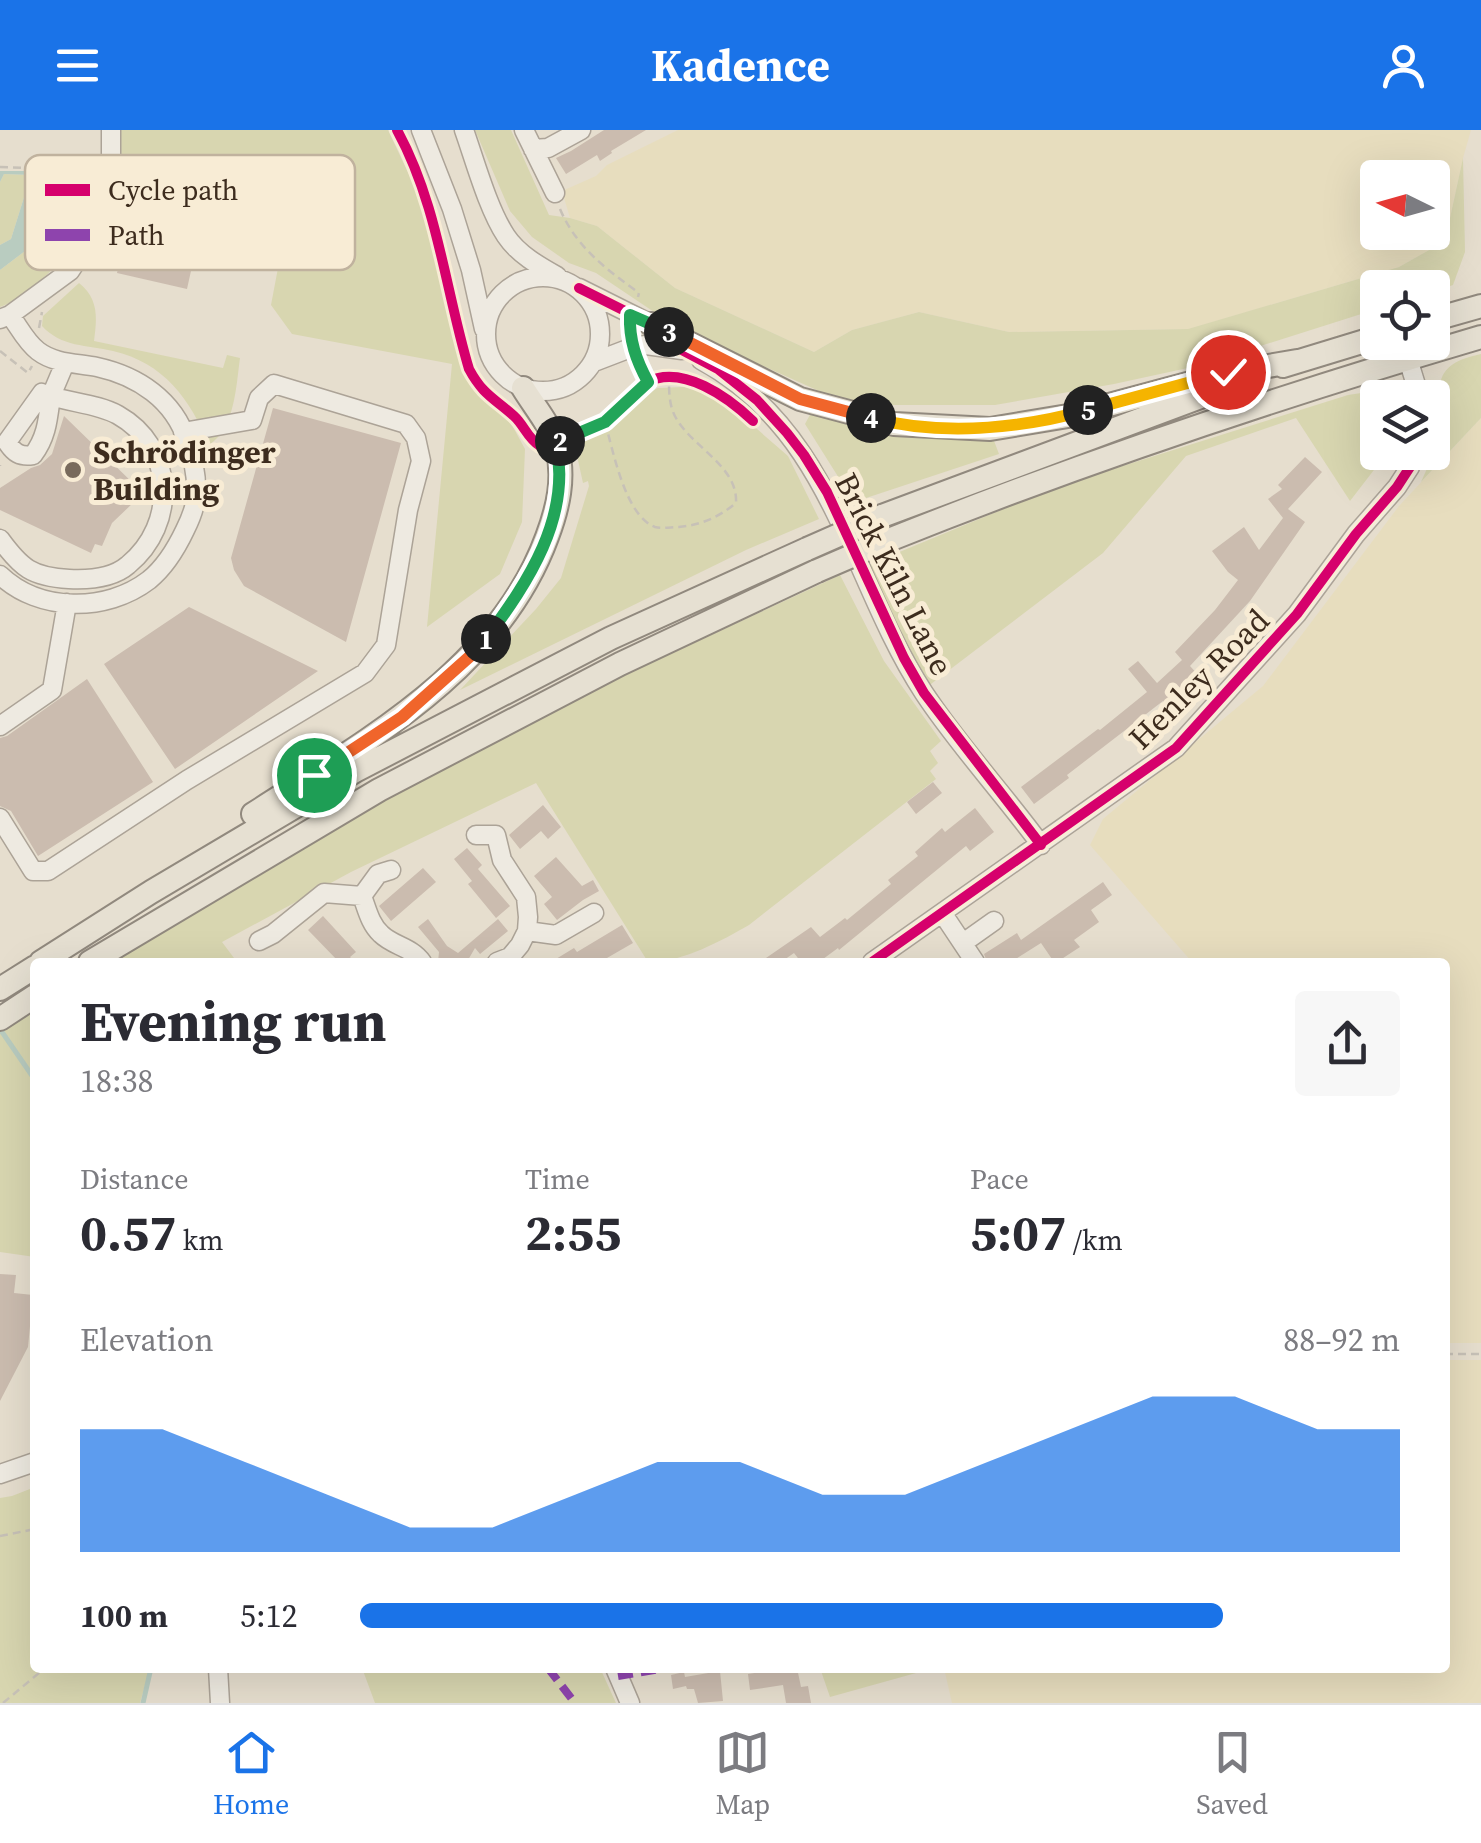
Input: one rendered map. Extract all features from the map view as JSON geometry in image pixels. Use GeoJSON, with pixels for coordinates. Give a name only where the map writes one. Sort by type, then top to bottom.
{"type":"FeatureCollection","features":[{"type":"Feature","properties":{"kind":"main road"},"geometry":{"type":"LineString","coordinates":[[1450,315],[1481,306]]}},
{"type":"Feature","properties":{"kind":"main road"},"geometry":{"type":"LineString","coordinates":[[639,314],[800,399],[894,424],[990,429],[1068,416],[1228,372],[1297,361]]}},
{"type":"Feature","properties":{"kind":"main road"},"geometry":{"type":"LineString","coordinates":[[1450,346],[1481,337]]}},
{"type":"Feature","properties":{"kind":"main road"},"geometry":{"type":"LineString","coordinates":[[47,958],[355,771],[612,638],[882,516],[1297,361],[1360,342]]}},
{"type":"Feature","properties":{"kind":"main road"},"geometry":{"type":"LineString","coordinates":[[97,958],[379,790],[620,664],[817,572],[1000,495],[1402,360]]}},
{"type":"Feature","properties":{"kind":"main road"},"geometry":{"type":"LineString","coordinates":[[151,892],[224,833],[402,717],[477,650],[512,604],[540,556],[560,494],[556,443],[523,388]]}},
{"type":"Feature","properties":{"kind":"main road"},"geometry":{"type":"LineString","coordinates":[[7,984],[30,969]]}},
{"type":"Feature","properties":{"kind":"main road"},"geometry":{"type":"LineString","coordinates":[[0,1020],[30,1000]]}},
{"type":"Feature","properties":{"kind":"street"},"geometry":{"type":"LineString","coordinates":[[111,130],[111,155]]}},
{"type":"Feature","properties":{"kind":"street"},"geometry":{"type":"LineString","coordinates":[[421,130],[452,209],[471,270],[488,352],[496,367],[523,388],[543,392],[563,388],[581,378],[594,362],[600,322],[592,303],[578,288],[533,262],[507,237],[464,130]]}},
{"type":"Feature","properties":{"kind":"street"},"geometry":{"type":"LineString","coordinates":[[524,130],[555,193]]}},
{"type":"Feature","properties":{"kind":"street"},"geometry":{"type":"LineString","coordinates":[[533,148],[548,148],[575,132]]}},
{"type":"Feature","properties":{"kind":"street"},"geometry":{"type":"LineString","coordinates":[[0,576],[24,593],[50,602],[96,602],[124,594],[165,564],[178,544],[196,497],[194,466],[169,406],[138,380],[40,353],[5,317],[71,270]]}},
{"type":"Feature","properties":{"kind":"street"},"geometry":{"type":"LineString","coordinates":[[486,335],[489,313],[500,295],[518,282],[539,276],[560,278]]}},
{"type":"Feature","properties":{"kind":"street","name":"Brick Kiln Lane"},"geometry":{"type":"LineString","coordinates":[[578,288],[639,314],[682,350],[718,369],[767,411],[804,455],[924,693],[1041,845]]}},
{"type":"Feature","properties":{"kind":"street","name":"Brick Kiln Lane"},"geometry":{"type":"LineString","coordinates":[[594,362],[633,347],[682,350]]}},
{"type":"Feature","properties":{"kind":"street"},"geometry":{"type":"LineString","coordinates":[[0,538],[32,574],[102,577],[127,566],[150,538],[163,508],[164,481],[143,434],[117,414],[50,396],[64,362]]}},
{"type":"Feature","properties":{"kind":"street"},"geometry":{"type":"LineString","coordinates":[[0,818],[32,871],[48,871],[187,780],[365,673],[386,645],[420,461],[416,438],[406,424],[274,384],[259,398],[252,420],[183,432]]}},
{"type":"Feature","properties":{"kind":"street","name":"Henley Road"},"geometry":{"type":"LineString","coordinates":[[878,958],[1176,748],[1297,614],[1408,470]]}},
{"type":"Feature","properties":{"kind":"street"},"geometry":{"type":"LineString","coordinates":[[0,726],[52,690],[67,604]]}},
{"type":"Feature","properties":{"kind":"street"},"geometry":{"type":"LineString","coordinates":[[476,835],[496,835],[502,860],[526,896],[528,931],[507,958]]}},
{"type":"Feature","properties":{"kind":"street"},"geometry":{"type":"LineString","coordinates":[[362,896],[378,874],[391,870]]}},
{"type":"Feature","properties":{"kind":"street"},"geometry":{"type":"LineString","coordinates":[[260,941],[324,894],[362,896]]}},
{"type":"Feature","properties":{"kind":"street"},"geometry":{"type":"LineString","coordinates":[[362,896],[372,922],[383,936],[419,958]]}},
{"type":"Feature","properties":{"kind":"street"},"geometry":{"type":"LineString","coordinates":[[528,931],[556,935],[594,913]]}},
{"type":"Feature","properties":{"kind":"street"},"geometry":{"type":"LineString","coordinates":[[943,914],[972,958]]}},
{"type":"Feature","properties":{"kind":"street"},"geometry":{"type":"LineString","coordinates":[[963,943],[994,921]]}},
{"type":"Feature","properties":{"kind":"street"},"geometry":{"type":"LineString","coordinates":[[0,1474],[30,1464]]}},
{"type":"Feature","properties":{"kind":"street"},"geometry":{"type":"LineString","coordinates":[[218,1673],[220,1700]]}},
{"type":"Feature","properties":{"kind":"street"},"geometry":{"type":"LineString","coordinates":[[618,1673],[630,1703]]}},
{"type":"Feature","properties":{"kind":"path"},"geometry":{"type":"LineString","coordinates":[[0,168],[25,168]]}},
{"type":"Feature","properties":{"kind":"path"},"geometry":{"type":"LineString","coordinates":[[555,193],[574,236],[596,261],[639,293],[639,314]]}},
{"type":"Feature","properties":{"kind":"path"},"geometry":{"type":"LineString","coordinates":[[40,313],[38,326],[48,338]]}},
{"type":"Feature","properties":{"kind":"path"},"geometry":{"type":"LineString","coordinates":[[605,422],[622,481],[644,520],[658,528],[720,517],[736,503],[737,489],[674,415],[663,379],[687,379]]}},
{"type":"Feature","properties":{"kind":"path"},"geometry":{"type":"LineString","coordinates":[[588,432],[614,414]]}},
{"type":"Feature","properties":{"kind":"path"},"geometry":{"type":"LineString","coordinates":[[1450,1354],[1481,1354]]}},
{"type":"Feature","properties":{"kind":"path"},"geometry":{"type":"LineString","coordinates":[[0,1536],[30,1530]]}},
{"type":"Feature","properties":{"kind":"path"},"geometry":{"type":"LineString","coordinates":[[4,1703],[39,1673]]}},
{"type":"Feature","properties":{"kind":"shaded area"},"geometry":{"type":"Polygon","coordinates":[[[119,130],[388,130],[413,183],[445,283],[462,364],[479,395],[507,416],[525,449],[522,522],[500,574],[427,627],[452,364],[292,334],[271,305],[278,270],[355,270],[355,155],[120,155],[119,130]]]}},
{"type":"Feature","properties":{"kind":"shaded area"},"geometry":{"type":"Polygon","coordinates":[[[475,130],[511,130],[549,215],[597,226],[675,288],[814,352],[852,330],[919,312],[1009,332],[1188,329],[1360,278],[1360,314],[1197,366],[1114,384],[995,405],[867,405],[828,395],[660,316],[596,273],[569,263],[532,237],[510,211],[475,130]]]}},
{"type":"Feature","properties":{"kind":"shaded area"},"geometry":{"type":"Polygon","coordinates":[[[678,130],[1471,130],[1450,218],[1450,160],[1360,160],[1360,250],[1429,250],[1399,267],[1360,270],[1360,279],[1189,329],[1009,332],[919,312],[852,330],[814,352],[675,288],[597,226],[570,218],[562,191],[596,176],[607,165],[678,130]]]}},
{"type":"Feature","properties":{"kind":"shaded area"},"geometry":{"type":"Polygon","coordinates":[[[1463,158],[1465,252],[1450,286],[1450,270],[1389,270],[1429,250],[1450,250],[1450,218],[1463,158]]]}},
{"type":"Feature","properties":{"kind":"shaded area"},"geometry":{"type":"Polygon","coordinates":[[[0,171],[25,171],[25,175],[4,174],[0,182],[0,171]]]}},
{"type":"Feature","properties":{"kind":"shaded area"},"geometry":{"type":"Polygon","coordinates":[[[4,174],[25,175],[25,194],[11,239],[0,245],[0,182],[4,174]]]}},
{"type":"Feature","properties":{"kind":"shaded area"},"geometry":{"type":"Polygon","coordinates":[[[25,194],[25,251],[0,270],[0,245],[11,239],[25,194]]]}},
{"type":"Feature","properties":{"kind":"shaded area"},"geometry":{"type":"Polygon","coordinates":[[[25,251],[25,270],[52,270],[23,295],[0,307],[0,270],[25,251]]]}},
{"type":"Feature","properties":{"kind":"shaded area"},"geometry":{"type":"Polygon","coordinates":[[[79,283],[93,302],[94,341],[223,368],[227,355],[240,358],[229,418],[218,438],[209,445],[184,398],[147,364],[113,351],[66,342],[42,326],[43,316],[79,283]]]}},
{"type":"Feature","properties":{"kind":"shaded area"},"geometry":{"type":"Polygon","coordinates":[[[1481,354],[1481,418],[1450,451],[1450,380],[1441,380],[1451,366],[1481,354]]]}},
{"type":"Feature","properties":{"kind":"shaded area"},"geometry":{"type":"Polygon","coordinates":[[[658,388],[711,389],[788,456],[819,519],[746,550],[460,690],[561,578],[589,486],[588,481],[583,483],[574,442],[637,398],[658,388]]]}},
{"type":"Feature","properties":{"kind":"shaded area"},"geometry":{"type":"Polygon","coordinates":[[[1360,393],[1360,470],[1374,470],[1350,501],[1296,418],[1186,456],[1103,553],[927,687],[868,565],[1059,486],[1360,393]]]}},
{"type":"Feature","properties":{"kind":"shaded area"},"geometry":{"type":"Polygon","coordinates":[[[812,411],[991,433],[999,454],[854,502],[805,424],[812,411]]]}},
{"type":"Feature","properties":{"kind":"shaded area"},"geometry":{"type":"Polygon","coordinates":[[[1481,418],[1481,1343],[1450,1343],[1450,958],[1189,958],[1090,845],[1103,819],[1263,686],[1399,506],[1433,470],[1450,470],[1450,451],[1481,418]]]}},
{"type":"Feature","properties":{"kind":"shaded area"},"geometry":{"type":"Polygon","coordinates":[[[840,575],[884,661],[941,741],[930,751],[938,763],[930,771],[936,779],[749,925],[700,950],[674,958],[645,958],[536,783],[351,872],[222,942],[234,958],[118,958],[336,828],[634,671],[840,575]]]}},
{"type":"Feature","properties":{"kind":"shaded area"},"geometry":{"type":"Polygon","coordinates":[[[30,1013],[30,1256],[0,1252],[0,1033],[30,1013]]]}},
{"type":"Feature","properties":{"kind":"shaded area"},"geometry":{"type":"Polygon","coordinates":[[[1450,1360],[1481,1360],[1481,1703],[952,1703],[945,1673],[1450,1673],[1450,1360]]]}},
{"type":"Feature","properties":{"kind":"shaded area"},"geometry":{"type":"Polygon","coordinates":[[[30,1489],[30,1673],[149,1673],[140,1703],[0,1703],[0,1498],[30,1489]]]}},
{"type":"Feature","properties":{"kind":"shaded area"},"geometry":{"type":"Polygon","coordinates":[[[364,1673],[602,1673],[616,1703],[375,1703],[364,1673]]]}},
{"type":"Feature","properties":{"kind":"shaded area"},"geometry":{"type":"Polygon","coordinates":[[[822,1673],[916,1673],[830,1697],[822,1673]]]}},
{"type":"Feature","properties":{"kind":"building"},"geometry":{"type":"Polygon","coordinates":[[[604,130],[646,130],[600,161],[597,155],[566,174],[556,158],[604,130]]]}},
{"type":"Feature","properties":{"kind":"building"},"geometry":{"type":"Polygon","coordinates":[[[118,270],[191,270],[187,289],[117,273],[118,270]]]}},
{"type":"Feature","properties":{"kind":"building"},"geometry":{"type":"Polygon","coordinates":[[[273,408],[401,443],[346,642],[244,586],[234,570],[231,558],[273,408]]]}},
{"type":"Feature","properties":{"kind":"building","name":"Schrödinger Building"},"geometry":{"type":"Polygon","coordinates":[[[64,416],[137,487],[129,497],[134,502],[112,523],[102,546],[95,544],[91,553],[0,510],[0,488],[52,454],[64,416]]]}},
{"type":"Feature","properties":{"kind":"building"},"geometry":{"type":"Polygon","coordinates":[[[1305,457],[1322,472],[1288,509],[1305,522],[1250,601],[1190,666],[1200,677],[1167,707],[1163,701],[1034,804],[1021,787],[1147,692],[1128,669],[1138,661],[1157,683],[1182,660],[1175,652],[1238,580],[1212,551],[1244,527],[1259,550],[1283,518],[1268,499],[1282,489],[1278,485],[1305,457]]]}},
{"type":"Feature","properties":{"kind":"building"},"geometry":{"type":"Polygon","coordinates":[[[189,607],[318,671],[175,769],[104,664],[189,607]]]}},
{"type":"Feature","properties":{"kind":"building"},"geometry":{"type":"Polygon","coordinates":[[[87,679],[153,782],[38,856],[11,811],[0,806],[0,738],[87,679]]]}},
{"type":"Feature","properties":{"kind":"building"},"geometry":{"type":"Polygon","coordinates":[[[933,782],[942,793],[916,814],[907,802],[933,782]]]}},
{"type":"Feature","properties":{"kind":"building"},"geometry":{"type":"Polygon","coordinates":[[[543,805],[561,827],[548,839],[541,831],[520,849],[509,835],[543,805]]]}},
{"type":"Feature","properties":{"kind":"building"},"geometry":{"type":"Polygon","coordinates":[[[975,808],[994,832],[970,851],[966,846],[839,950],[824,958],[798,958],[794,953],[787,958],[766,958],[811,927],[820,937],[847,920],[891,884],[888,880],[918,856],[915,852],[942,828],[945,832],[975,808]]]}},
{"type":"Feature","properties":{"kind":"building"},"geometry":{"type":"Polygon","coordinates":[[[467,848],[482,865],[478,869],[510,906],[496,918],[468,884],[472,881],[454,859],[467,848]]]}},
{"type":"Feature","properties":{"kind":"building"},"geometry":{"type":"Polygon","coordinates":[[[556,857],[582,886],[593,880],[599,891],[557,920],[544,904],[552,897],[534,876],[556,857]]]}},
{"type":"Feature","properties":{"kind":"building"},"geometry":{"type":"Polygon","coordinates":[[[423,868],[436,882],[391,921],[379,906],[423,868]]]}},
{"type":"Feature","properties":{"kind":"building"},"geometry":{"type":"Polygon","coordinates":[[[1103,882],[1112,895],[1091,910],[1099,922],[1074,940],[1080,947],[1063,958],[1051,958],[1041,943],[1017,958],[986,958],[984,954],[1017,933],[1021,940],[1103,882]]]}},
{"type":"Feature","properties":{"kind":"building"},"geometry":{"type":"Polygon","coordinates":[[[323,916],[356,952],[351,958],[335,958],[308,930],[323,916]]]}},
{"type":"Feature","properties":{"kind":"building"},"geometry":{"type":"Polygon","coordinates":[[[428,919],[447,946],[458,953],[498,919],[508,931],[480,954],[475,948],[469,958],[438,958],[439,952],[418,927],[428,919]]]}},
{"type":"Feature","properties":{"kind":"building"},"geometry":{"type":"Polygon","coordinates":[[[622,925],[633,943],[607,958],[558,958],[574,948],[577,952],[622,925]]]}},
{"type":"Feature","properties":{"kind":"building"},"geometry":{"type":"Polygon","coordinates":[[[0,1274],[16,1275],[14,1293],[30,1295],[28,1347],[0,1401],[0,1274]]]}},
{"type":"Feature","properties":{"kind":"building"},"geometry":{"type":"Polygon","coordinates":[[[684,1673],[685,1677],[720,1673],[723,1701],[698,1703],[694,1689],[673,1689],[671,1675],[684,1673]]]}},
{"type":"Feature","properties":{"kind":"building"},"geometry":{"type":"Polygon","coordinates":[[[798,1673],[801,1687],[808,1686],[811,1703],[786,1703],[783,1685],[750,1690],[748,1674],[798,1673]]]}},
{"type":"Feature","properties":{"kind":"waterway"},"geometry":{"type":"LineString","coordinates":[[0,1029],[30,1073]]}},
{"type":"Feature","properties":{"kind":"waterway"},"geometry":{"type":"LineString","coordinates":[[143,1703],[150,1673]]}},
{"type":"Feature","properties":{"kind":"marked path"},"geometry":{"type":"LineString","coordinates":[[552,1673],[575,1703]]}},
{"type":"Feature","properties":{"kind":"marked path"},"geometry":{"type":"LineString","coordinates":[[618,1676],[636,1673]]}},
{"type":"Feature","properties":{"kind":"cycle path"},"geometry":{"type":"LineString","coordinates":[[397,130],[431,217],[469,369],[484,391],[514,416],[536,443],[551,444],[592,429],[619,410],[647,382],[661,378],[675,377],[704,386],[753,421]]}},
{"type":"Feature","properties":{"kind":"cycle path"},"geometry":{"type":"LineString","coordinates":[[579,288],[651,324],[682,350],[718,369],[757,400],[787,433],[827,492],[924,693],[1041,845]]}},
{"type":"Feature","properties":{"kind":"cycle path"},"geometry":{"type":"LineString","coordinates":[[878,958],[1176,748],[1297,614],[1408,470]]}},
{"type":"Feature","properties":{"kind":"place","name":"Schrödinger Building"},"geometry":{"type":"Point","coordinates":[73,470]}},
{"type":"Feature","properties":{"kind":"route"},"geometry":{"type":"LineString","coordinates":[[314,775],[402,717],[477,650],[512,604],[540,556],[553,521],[560,494],[556,443],[605,422],[648,382],[636,359],[630,315],[800,399],[894,424],[990,429],[1068,416],[1228,372]]}}]}
